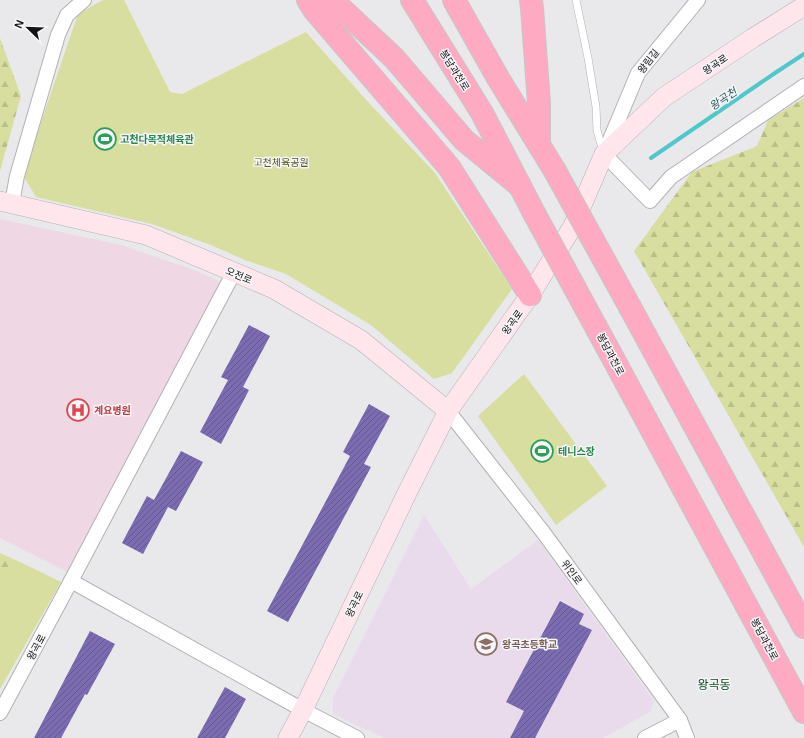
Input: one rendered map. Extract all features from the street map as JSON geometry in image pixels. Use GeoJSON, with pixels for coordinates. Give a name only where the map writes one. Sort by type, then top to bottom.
{"type":"FeatureCollection","features":[{"type":"Feature","properties":{"kind":"highway"},"geometry":{"type":"LineString","coordinates":[[308,0],[315,11],[450,167],[530,295]]}},
{"type":"Feature","properties":{"kind":"highway"},"geometry":{"type":"LineString","coordinates":[[332,0],[394,58],[464,140],[520,186]]}},
{"type":"Feature","properties":{"kind":"highway","name":"봉담과천로"},"geometry":{"type":"LineString","coordinates":[[412,0],[482,113],[686,496],[804,712]]}},
{"type":"Feature","properties":{"kind":"highway"},"geometry":{"type":"LineString","coordinates":[[454,0],[498,78],[555,171],[804,628]]}},
{"type":"Feature","properties":{"kind":"highway"},"geometry":{"type":"LineString","coordinates":[[531,0],[539,104],[539,144]]}},
{"type":"Feature","properties":{"kind":"street"},"geometry":{"type":"LineString","coordinates":[[6,202],[17,176],[58,35],[67,15],[84,0]]}},
{"type":"Feature","properties":{"kind":"street","name":"왕림길"},"geometry":{"type":"LineString","coordinates":[[604,154],[638,73],[698,0]]}},
{"type":"Feature","properties":{"kind":"street","name":"왕곡로"},"geometry":{"type":"LineString","coordinates":[[288,738],[448,412],[530,295],[573,226],[604,154],[664,98],[753,38],[804,6]]}},
{"type":"Feature","properties":{"kind":"street"},"geometry":{"type":"LineString","coordinates":[[604,154],[650,201],[671,177],[804,86]]}},
{"type":"Feature","properties":{"kind":"street","name":"오전로"},"geometry":{"type":"LineString","coordinates":[[6,202],[146,235],[274,289],[361,340],[448,412]]}},
{"type":"Feature","properties":{"kind":"street","name":"왕곡로"},"geometry":{"type":"LineString","coordinates":[[0,713],[234,272]]}},
{"type":"Feature","properties":{"kind":"street","name":"위인로"},"geometry":{"type":"LineString","coordinates":[[448,412],[543,532],[680,720],[687,738]]}},
{"type":"Feature","properties":{"kind":"street"},"geometry":{"type":"LineString","coordinates":[[71,581],[303,710],[357,738]]}},
{"type":"Feature","properties":{"kind":"street"},"geometry":{"type":"LineString","coordinates":[[645,738],[680,720]]}},
{"type":"Feature","properties":{"kind":"lane"},"geometry":{"type":"LineString","coordinates":[[576,0],[596,107],[597,130],[604,154]]}},
{"type":"Feature","properties":{"kind":"shaded area","name":"계요병원"},"geometry":{"type":"Polygon","coordinates":[[[0,219],[121,245],[197,271],[223,283],[71,574],[0,538],[0,219]]]}},
{"type":"Feature","properties":{"kind":"shaded area","name":"왕곡초등학교"},"geometry":{"type":"Polygon","coordinates":[[[424,515],[471,589],[538,540],[654,701],[650,712],[603,738],[384,738],[333,714],[333,698],[424,515]]]}},
{"type":"Feature","properties":{"kind":"green space","name":"고천체육공원"},"geometry":{"type":"Polygon","coordinates":[[[103,0],[124,0],[170,92],[182,94],[306,32],[368,102],[435,173],[512,289],[452,373],[434,379],[371,325],[286,274],[245,260],[211,245],[152,224],[36,197],[23,175],[78,14],[103,0]]]}},
{"type":"Feature","properties":{"kind":"green space"},"geometry":{"type":"Polygon","coordinates":[[[0,38],[21,96],[0,171],[0,38]]]}},
{"type":"Feature","properties":{"kind":"green space"},"geometry":{"type":"Polygon","coordinates":[[[804,98],[804,547],[634,251],[692,172],[757,146],[768,120],[804,98]]]}},
{"type":"Feature","properties":{"kind":"green space","name":"테니스장"},"geometry":{"type":"Polygon","coordinates":[[[524,374],[607,486],[556,525],[478,416],[524,374]]]}},
{"type":"Feature","properties":{"kind":"green space"},"geometry":{"type":"Polygon","coordinates":[[[0,553],[20,562],[16,572],[0,572],[0,553]]]}},
{"type":"Feature","properties":{"kind":"green space"},"geometry":{"type":"Polygon","coordinates":[[[20,562],[61,582],[0,689],[0,572],[16,572],[20,562]]]}},
{"type":"Feature","properties":{"kind":"building"},"geometry":{"type":"Polygon","coordinates":[[[249,325],[270,336],[243,387],[249,390],[221,444],[200,432],[228,380],[221,377],[249,325]]]}},
{"type":"Feature","properties":{"kind":"building"},"geometry":{"type":"Polygon","coordinates":[[[369,404],[390,416],[364,464],[371,467],[288,622],[267,611],[350,456],[343,452],[369,404]]]}},
{"type":"Feature","properties":{"kind":"building"},"geometry":{"type":"Polygon","coordinates":[[[181,451],[203,462],[176,511],[168,507],[143,554],[122,543],[147,496],[154,500],[181,451]]]}},
{"type":"Feature","properties":{"kind":"building"},"geometry":{"type":"Polygon","coordinates":[[[560,601],[584,614],[579,624],[592,630],[535,738],[510,738],[524,711],[506,702],[560,601]]]}},
{"type":"Feature","properties":{"kind":"building"},"geometry":{"type":"Polygon","coordinates":[[[90,631],[115,644],[61,738],[34,738],[90,631]]]}},
{"type":"Feature","properties":{"kind":"building"},"geometry":{"type":"Polygon","coordinates":[[[225,687],[246,699],[225,738],[197,738],[225,687]]]}},
{"type":"Feature","properties":{"kind":"waterway","name":"왕곡천"},"geometry":{"type":"LineString","coordinates":[[651,158],[804,54]]}},
{"type":"Feature","properties":{"kind":"place","name":"고천다목적체육관"},"geometry":{"type":"Point","coordinates":[105,139]}},
{"type":"Feature","properties":{"kind":"place","name":"계요병원"},"geometry":{"type":"Point","coordinates":[78,410]}},
{"type":"Feature","properties":{"kind":"place","name":"테니스장"},"geometry":{"type":"Point","coordinates":[542,451]}},
{"type":"Feature","properties":{"kind":"place","name":"왕곡초등학교"},"geometry":{"type":"Point","coordinates":[486,644]}},
{"type":"Feature","properties":{"kind":"district","name":"왕곡동"},"geometry":{"type":"Point","coordinates":[714,685]}}]}
